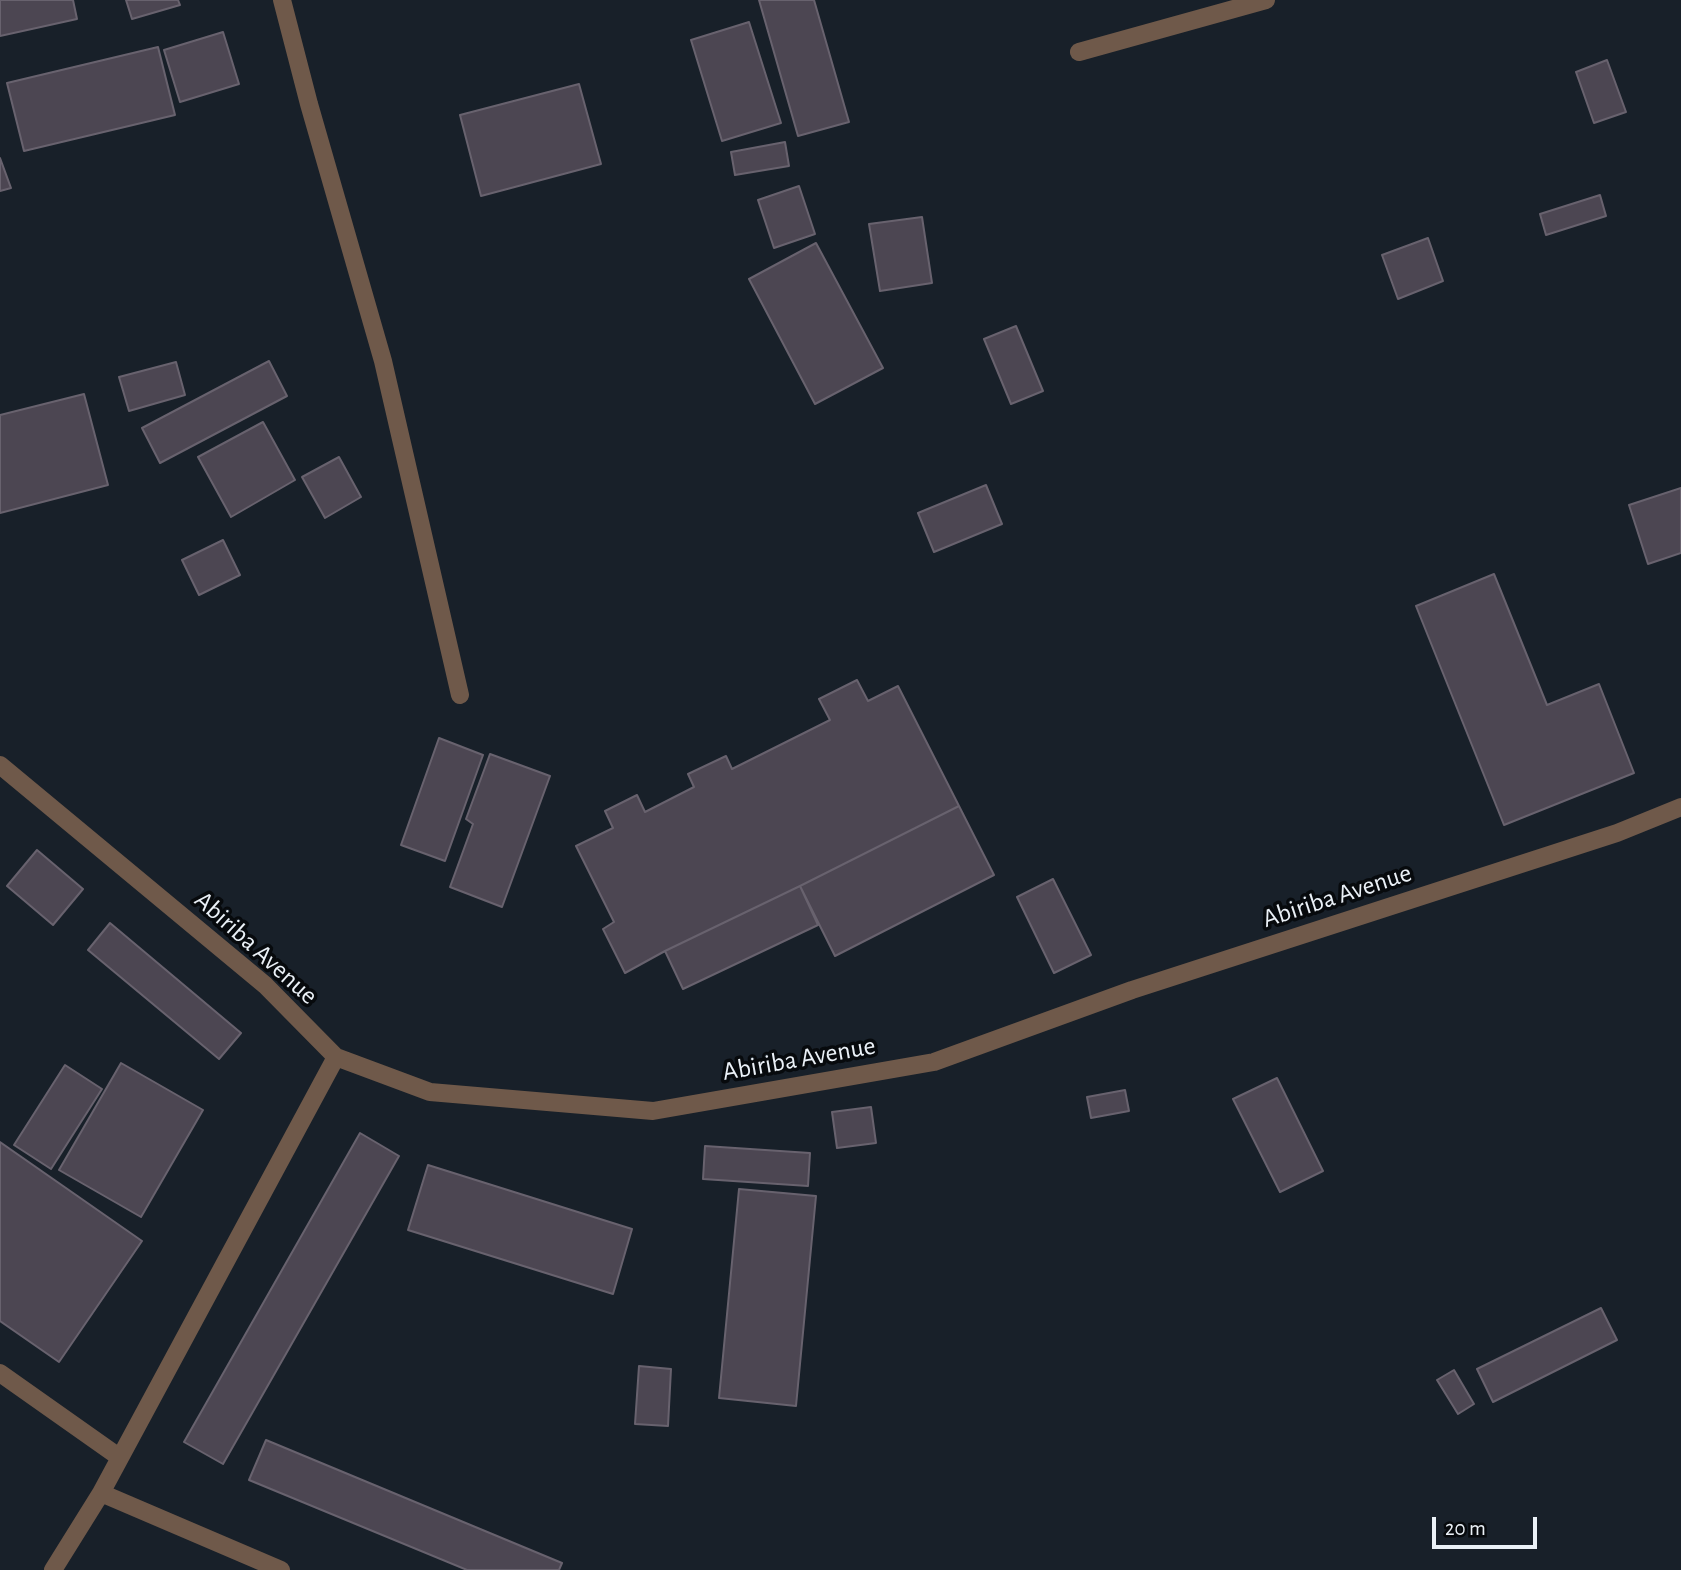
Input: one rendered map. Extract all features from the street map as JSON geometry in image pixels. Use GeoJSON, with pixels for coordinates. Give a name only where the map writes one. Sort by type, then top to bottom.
{"type":"FeatureCollection","features":[{"type":"Feature","properties":{"kind":"street"},"geometry":{"type":"LineString","coordinates":[[282,0],[383,361],[460,695]]}},
{"type":"Feature","properties":{"kind":"street"},"geometry":{"type":"LineString","coordinates":[[1079,52],[1266,0]]}},
{"type":"Feature","properties":{"kind":"street","name":"Abiriba Avenue"},"geometry":{"type":"LineString","coordinates":[[0,765],[265,985],[336,1057],[430,1092],[653,1111],[934,1062],[1132,990],[1617,833],[1681,807]]}},
{"type":"Feature","properties":{"kind":"street"},"geometry":{"type":"LineString","coordinates":[[53,1570],[101,1493],[118,1457],[336,1057]]}},
{"type":"Feature","properties":{"kind":"street"},"geometry":{"type":"LineString","coordinates":[[0,1373],[118,1457]]}},
{"type":"Feature","properties":{"kind":"street"},"geometry":{"type":"LineString","coordinates":[[101,1493],[281,1570]]}},
{"type":"Feature","properties":{"kind":"building"},"geometry":{"type":"Polygon","coordinates":[[[0,0],[73,0],[77,19],[0,36],[0,0]]]}},
{"type":"Feature","properties":{"kind":"building"},"geometry":{"type":"Polygon","coordinates":[[[126,0],[178,0],[180,5],[132,19],[126,0]]]}},
{"type":"Feature","properties":{"kind":"building"},"geometry":{"type":"Polygon","coordinates":[[[759,0],[814,0],[849,122],[798,136],[759,0]]]}},
{"type":"Feature","properties":{"kind":"building"},"geometry":{"type":"Polygon","coordinates":[[[749,22],[781,123],[722,141],[691,40],[749,22]]]}},
{"type":"Feature","properties":{"kind":"building"},"geometry":{"type":"Polygon","coordinates":[[[223,32],[239,84],[180,102],[164,50],[223,32]]]}},
{"type":"Feature","properties":{"kind":"building"},"geometry":{"type":"Polygon","coordinates":[[[158,47],[175,115],[24,151],[7,83],[158,47]]]}},
{"type":"Feature","properties":{"kind":"building"},"geometry":{"type":"Polygon","coordinates":[[[1607,60],[1626,112],[1594,123],[1576,72],[1607,60]]]}},
{"type":"Feature","properties":{"kind":"building"},"geometry":{"type":"Polygon","coordinates":[[[579,84],[601,164],[481,196],[460,115],[579,84]]]}},
{"type":"Feature","properties":{"kind":"building"},"geometry":{"type":"Polygon","coordinates":[[[785,142],[789,166],[735,175],[731,152],[785,142]]]}},
{"type":"Feature","properties":{"kind":"building"},"geometry":{"type":"Polygon","coordinates":[[[0,158],[11,188],[0,191],[0,158]]]}},
{"type":"Feature","properties":{"kind":"building"},"geometry":{"type":"Polygon","coordinates":[[[799,186],[815,234],[774,248],[758,200],[799,186]]]}},
{"type":"Feature","properties":{"kind":"building"},"geometry":{"type":"Polygon","coordinates":[[[1600,195],[1606,216],[1546,235],[1540,214],[1600,195]]]}},
{"type":"Feature","properties":{"kind":"building"},"geometry":{"type":"Polygon","coordinates":[[[922,217],[932,283],[880,291],[869,224],[922,217]]]}},
{"type":"Feature","properties":{"kind":"building"},"geometry":{"type":"Polygon","coordinates":[[[1428,238],[1443,281],[1398,299],[1382,255],[1428,238]]]}},
{"type":"Feature","properties":{"kind":"building"},"geometry":{"type":"Polygon","coordinates":[[[816,243],[883,368],[815,404],[749,279],[816,243]]]}},
{"type":"Feature","properties":{"kind":"building"},"geometry":{"type":"Polygon","coordinates":[[[1016,326],[1043,391],[1011,404],[984,339],[1016,326]]]}},
{"type":"Feature","properties":{"kind":"building"},"geometry":{"type":"Polygon","coordinates":[[[269,361],[287,396],[160,463],[142,428],[269,361]]]}},
{"type":"Feature","properties":{"kind":"building"},"geometry":{"type":"Polygon","coordinates":[[[176,362],[185,395],[129,411],[119,377],[176,362]]]}},
{"type":"Feature","properties":{"kind":"building"},"geometry":{"type":"Polygon","coordinates":[[[84,394],[108,485],[0,513],[0,415],[84,394]]]}},
{"type":"Feature","properties":{"kind":"building"},"geometry":{"type":"Polygon","coordinates":[[[263,422],[295,480],[231,517],[198,457],[263,422]]]}},
{"type":"Feature","properties":{"kind":"building"},"geometry":{"type":"Polygon","coordinates":[[[339,457],[361,497],[325,518],[302,477],[339,457]]]}},
{"type":"Feature","properties":{"kind":"building"},"geometry":{"type":"Polygon","coordinates":[[[986,485],[1002,524],[934,552],[918,513],[986,485]]]}},
{"type":"Feature","properties":{"kind":"building"},"geometry":{"type":"Polygon","coordinates":[[[1681,488],[1681,553],[1648,564],[1629,505],[1681,488]]]}},
{"type":"Feature","properties":{"kind":"building"},"geometry":{"type":"Polygon","coordinates":[[[223,540],[240,575],[199,595],[182,560],[223,540]]]}},
{"type":"Feature","properties":{"kind":"building"},"geometry":{"type":"Polygon","coordinates":[[[1494,574],[1547,705],[1599,684],[1634,773],[1504,825],[1416,606],[1494,574]]]}},
{"type":"Feature","properties":{"kind":"building"},"geometry":{"type":"Polygon","coordinates":[[[857,680],[868,701],[898,686],[959,806],[625,973],[603,929],[614,922],[576,846],[613,828],[605,811],[637,795],[645,812],[694,787],[688,774],[726,756],[732,769],[830,720],[819,699],[857,680]]]}},
{"type":"Feature","properties":{"kind":"building"},"geometry":{"type":"Polygon","coordinates":[[[439,738],[483,755],[445,861],[401,845],[439,738]]]}},
{"type":"Feature","properties":{"kind":"building"},"geometry":{"type":"Polygon","coordinates":[[[490,754],[550,776],[502,907],[450,887],[473,824],[466,819],[490,754]]]}},
{"type":"Feature","properties":{"kind":"building"},"geometry":{"type":"Polygon","coordinates":[[[959,806],[994,875],[835,956],[800,886],[959,806]]]}},
{"type":"Feature","properties":{"kind":"building"},"geometry":{"type":"Polygon","coordinates":[[[37,850],[83,889],[53,925],[7,886],[37,850]]]}},
{"type":"Feature","properties":{"kind":"building"},"geometry":{"type":"Polygon","coordinates":[[[1053,879],[1091,955],[1054,973],[1017,897],[1053,879]]]}},
{"type":"Feature","properties":{"kind":"building"},"geometry":{"type":"Polygon","coordinates":[[[800,886],[818,925],[683,989],[665,951],[800,886]]]}},
{"type":"Feature","properties":{"kind":"building"},"geometry":{"type":"Polygon","coordinates":[[[110,923],[241,1033],[219,1059],[88,950],[110,923]]]}},
{"type":"Feature","properties":{"kind":"building"},"geometry":{"type":"Polygon","coordinates":[[[121,1063],[203,1110],[141,1217],[59,1170],[121,1063]]]}},
{"type":"Feature","properties":{"kind":"building"},"geometry":{"type":"Polygon","coordinates":[[[65,1065],[102,1089],[51,1169],[14,1145],[65,1065]]]}},
{"type":"Feature","properties":{"kind":"building"},"geometry":{"type":"Polygon","coordinates":[[[1277,1078],[1323,1171],[1280,1192],[1233,1099],[1277,1078]]]}},
{"type":"Feature","properties":{"kind":"building"},"geometry":{"type":"Polygon","coordinates":[[[1125,1090],[1129,1111],[1091,1118],[1087,1097],[1125,1090]]]}},
{"type":"Feature","properties":{"kind":"building"},"geometry":{"type":"Polygon","coordinates":[[[871,1107],[876,1143],[837,1148],[832,1112],[871,1107]]]}},
{"type":"Feature","properties":{"kind":"building"},"geometry":{"type":"Polygon","coordinates":[[[360,1133],[399,1156],[223,1464],[184,1442],[360,1133]]]}},
{"type":"Feature","properties":{"kind":"building"},"geometry":{"type":"Polygon","coordinates":[[[0,1142],[142,1241],[59,1362],[0,1321],[0,1142]]]}},
{"type":"Feature","properties":{"kind":"building"},"geometry":{"type":"Polygon","coordinates":[[[705,1146],[810,1153],[808,1186],[703,1179],[705,1146]]]}},
{"type":"Feature","properties":{"kind":"building"},"geometry":{"type":"Polygon","coordinates":[[[428,1165],[632,1229],[613,1294],[408,1230],[428,1165]]]}},
{"type":"Feature","properties":{"kind":"building"},"geometry":{"type":"Polygon","coordinates":[[[739,1189],[816,1196],[796,1406],[719,1398],[739,1189]]]}},
{"type":"Feature","properties":{"kind":"building"},"geometry":{"type":"Polygon","coordinates":[[[1601,1308],[1617,1340],[1493,1402],[1477,1369],[1601,1308]]]}},
{"type":"Feature","properties":{"kind":"building"},"geometry":{"type":"Polygon","coordinates":[[[639,1366],[671,1369],[668,1426],[635,1424],[639,1366]]]}},
{"type":"Feature","properties":{"kind":"building"},"geometry":{"type":"Polygon","coordinates":[[[1454,1370],[1474,1404],[1458,1414],[1437,1380],[1454,1370]]]}},
{"type":"Feature","properties":{"kind":"building"},"geometry":{"type":"Polygon","coordinates":[[[266,1440],[562,1563],[559,1570],[467,1570],[249,1480],[266,1440]]]}}]}
